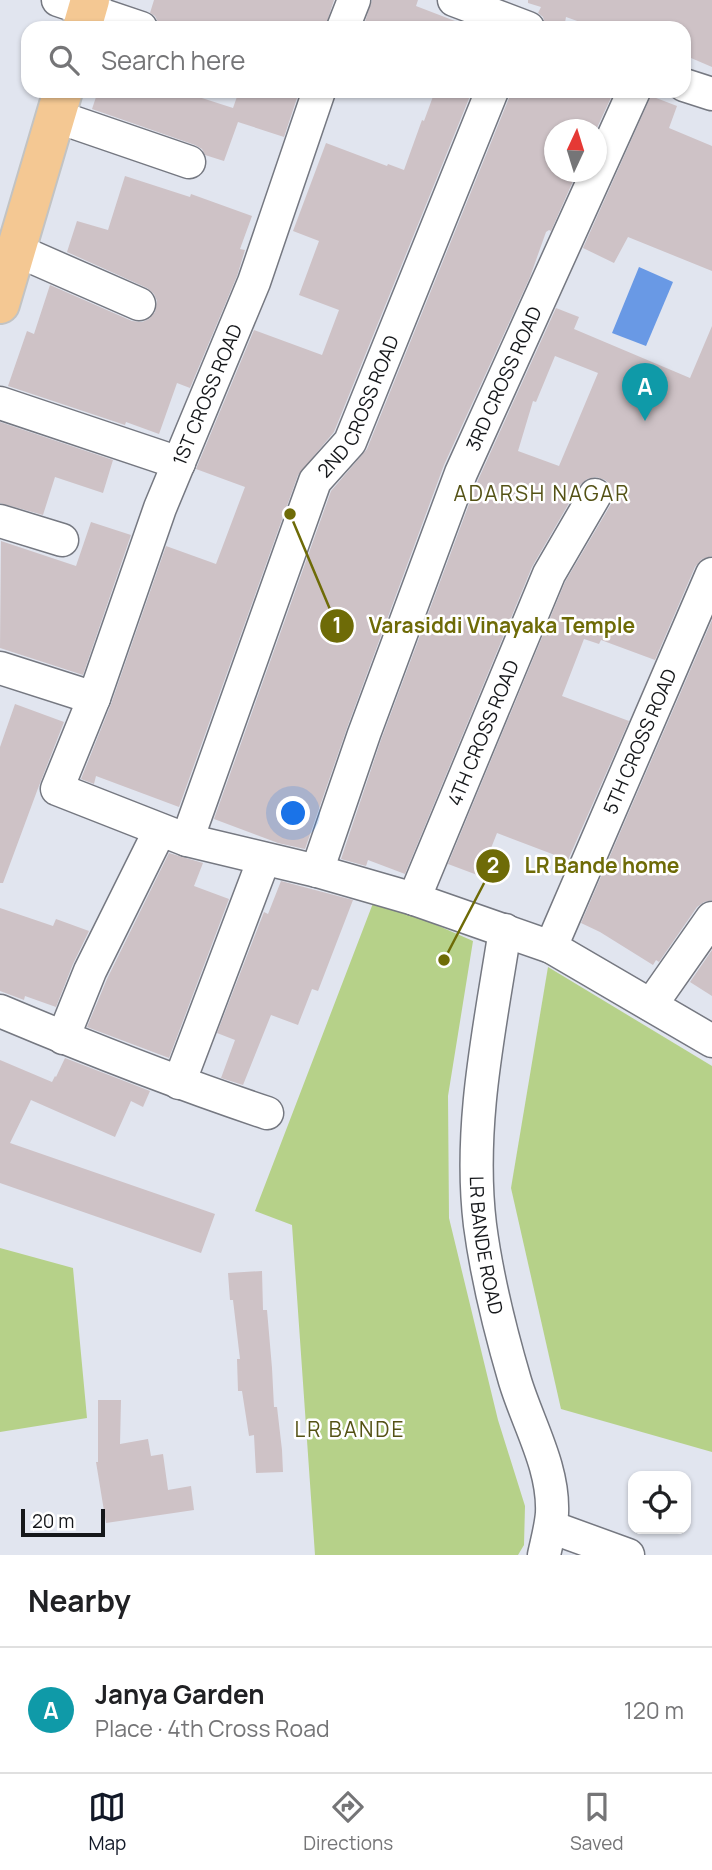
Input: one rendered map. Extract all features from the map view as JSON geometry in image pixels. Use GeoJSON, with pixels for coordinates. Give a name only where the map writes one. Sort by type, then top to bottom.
{"type":"FeatureCollection","features":[{"type":"Feature","properties":{"kind":"main road"},"geometry":{"type":"LineString","coordinates":[[0,304],[59,104]]}},
{"type":"Feature","properties":{"kind":"street"},"geometry":{"type":"LineString","coordinates":[[346,21],[354,0]]}},
{"type":"Feature","properties":{"kind":"street"},"geometry":{"type":"LineString","coordinates":[[454,0],[507,21]]}},
{"type":"Feature","properties":{"kind":"street"},"geometry":{"type":"LineString","coordinates":[[79,9],[118,21]]}},
{"type":"Feature","properties":{"kind":"street"},"geometry":{"type":"LineString","coordinates":[[691,87],[712,94]]}},
{"type":"Feature","properties":{"kind":"street","name":"1ST CROSS ROAD"},"geometry":{"type":"LineString","coordinates":[[173,835],[57,789],[94,698],[160,508],[254,282],[317,98]]}},
{"type":"Feature","properties":{"kind":"street","name":"2ND CROSS ROAD"},"geometry":{"type":"LineString","coordinates":[[63,1038],[90,971],[173,835],[315,481],[349,442],[489,98]]}},
{"type":"Feature","properties":{"kind":"street","name":"3RD CROSS ROAD"},"geometry":{"type":"LineString","coordinates":[[317,871],[378,696],[461,473],[631,98]]}},
{"type":"Feature","properties":{"kind":"street"},"geometry":{"type":"LineString","coordinates":[[59,104],[189,162]]}},
{"type":"Feature","properties":{"kind":"street"},"geometry":{"type":"LineString","coordinates":[[16,250],[139,304]]}},
{"type":"Feature","properties":{"kind":"street"},"geometry":{"type":"LineString","coordinates":[[0,402],[179,463]]}},
{"type":"Feature","properties":{"kind":"street","name":"4TH CROSS ROAD"},"geometry":{"type":"LineString","coordinates":[[414,899],[549,574],[594,495]]}},
{"type":"Feature","properties":{"kind":"street"},"geometry":{"type":"LineString","coordinates":[[0,521],[62,540]]}},
{"type":"Feature","properties":{"kind":"street","name":"5TH CROSS ROAD"},"geometry":{"type":"LineString","coordinates":[[551,947],[712,573]]}},
{"type":"Feature","properties":{"kind":"street"},"geometry":{"type":"LineString","coordinates":[[0,668],[94,698]]}},
{"type":"Feature","properties":{"kind":"street"},"geometry":{"type":"LineString","coordinates":[[173,835],[317,871],[414,899],[551,947],[712,1041]]}},
{"type":"Feature","properties":{"kind":"street"},"geometry":{"type":"LineString","coordinates":[[179,1083],[264,859]]}},
{"type":"Feature","properties":{"kind":"street"},"geometry":{"type":"LineString","coordinates":[[651,1005],[712,918]]}},
{"type":"Feature","properties":{"kind":"street","name":"LR BANDE ROAD"},"geometry":{"type":"LineString","coordinates":[[505,930],[479,1101],[475,1181],[491,1288],[514,1378],[543,1456],[550,1486],[552,1512],[547,1541]]}},
{"type":"Feature","properties":{"kind":"street"},"geometry":{"type":"LineString","coordinates":[[0,1011],[179,1083],[267,1114]]}},
{"type":"Feature","properties":{"kind":"street"},"geometry":{"type":"LineString","coordinates":[[547,1541],[628,1555]]}},
{"type":"Feature","properties":{"kind":"green space"},"geometry":{"type":"Polygon","coordinates":[[[375,898],[473,941],[448,1096],[449,1218],[498,1420],[525,1506],[524,1545],[518,1555],[315,1555],[292,1225],[255,1211],[375,898]]]}},
{"type":"Feature","properties":{"kind":"green space"},"geometry":{"type":"Polygon","coordinates":[[[548,967],[712,1066],[712,1452],[561,1409],[511,1188],[548,967]]]}},
{"type":"Feature","properties":{"kind":"green space"},"geometry":{"type":"Polygon","coordinates":[[[0,1248],[73,1268],[87,1418],[0,1432],[0,1248]]]}},
{"type":"Feature","properties":{"kind":"water"},"geometry":{"type":"Polygon","coordinates":[[[639,267],[673,282],[646,346],[612,333],[639,267]]]}},
{"type":"Feature","properties":{"kind":"building"},"geometry":{"type":"Polygon","coordinates":[[[154,0],[334,0],[327,21],[158,21],[150,13],[154,0]]]}},
{"type":"Feature","properties":{"kind":"building"},"geometry":{"type":"Polygon","coordinates":[[[372,0],[418,0],[416,6],[455,21],[365,21],[372,0]]]}},
{"type":"Feature","properties":{"kind":"building"},"geometry":{"type":"Polygon","coordinates":[[[528,0],[712,0],[712,67],[691,58],[691,21],[577,21],[566,17],[565,21],[544,21],[538,13],[541,7],[528,3],[528,0]]]}},
{"type":"Feature","properties":{"kind":"building"},"geometry":{"type":"Polygon","coordinates":[[[96,98],[202,98],[233,108],[237,98],[297,98],[284,137],[238,122],[224,161],[205,155],[202,149],[195,145],[92,109],[96,98]]]}},
{"type":"Feature","properties":{"kind":"building"},"geometry":{"type":"Polygon","coordinates":[[[432,98],[469,98],[334,432],[298,475],[179,807],[96,776],[94,784],[81,779],[111,704],[166,546],[216,564],[245,487],[196,469],[254,330],[322,355],[339,310],[299,295],[319,241],[293,231],[326,143],[404,170],[422,120],[424,121],[432,98]]]}},
{"type":"Feature","properties":{"kind":"building"},"geometry":{"type":"Polygon","coordinates":[[[509,98],[611,98],[601,119],[544,119],[544,182],[573,182],[551,231],[546,232],[530,277],[444,465],[305,849],[278,843],[214,819],[331,491],[367,449],[509,98]]]}},
{"type":"Feature","properties":{"kind":"building"},"geometry":{"type":"Polygon","coordinates":[[[650,98],[677,106],[669,128],[712,146],[712,271],[628,237],[614,263],[583,248],[650,98]]]}},
{"type":"Feature","properties":{"kind":"building"},"geometry":{"type":"Polygon","coordinates":[[[125,176],[190,197],[191,194],[252,216],[240,249],[245,250],[237,276],[190,388],[177,383],[159,434],[8,386],[27,331],[34,334],[50,285],[132,321],[142,322],[155,312],[157,301],[147,288],[67,252],[77,221],[108,230],[125,176]]]}},
{"type":"Feature","properties":{"kind":"building"},"geometry":{"type":"Polygon","coordinates":[[[556,308],[579,317],[574,329],[690,378],[712,326],[712,556],[702,559],[695,567],[655,660],[601,640],[599,644],[584,639],[562,696],[629,721],[568,860],[497,833],[480,876],[448,864],[565,582],[611,504],[611,485],[596,477],[587,479],[579,486],[532,567],[405,874],[368,860],[366,866],[341,859],[381,740],[478,480],[556,308]],[[555,356],[536,402],[533,401],[518,451],[559,466],[598,373],[555,356]]]}},
{"type":"Feature","properties":{"kind":"building"},"geometry":{"type":"Polygon","coordinates":[[[0,422],[113,460],[103,493],[55,477],[43,515],[0,503],[0,422]]]}},
{"type":"Feature","properties":{"kind":"building"},"geometry":{"type":"Polygon","coordinates":[[[91,522],[131,535],[83,675],[0,648],[1,541],[76,566],[91,522]]]}},
{"type":"Feature","properties":{"kind":"building"},"geometry":{"type":"Polygon","coordinates":[[[712,620],[712,900],[697,907],[659,962],[656,960],[653,965],[581,923],[712,620]]]}},
{"type":"Feature","properties":{"kind":"building"},"geometry":{"type":"Polygon","coordinates":[[[15,704],[64,722],[3,883],[0,883],[0,747],[15,704]]]}},
{"type":"Feature","properties":{"kind":"building"},"geometry":{"type":"Polygon","coordinates":[[[169,853],[203,863],[194,886],[229,899],[169,1058],[87,1027],[107,979],[169,853]]]}},
{"type":"Feature","properties":{"kind":"building"},"geometry":{"type":"Polygon","coordinates":[[[281,881],[353,900],[318,991],[312,989],[298,1025],[271,1015],[243,1085],[221,1078],[235,1040],[217,1033],[264,912],[268,914],[281,881]]]}},
{"type":"Feature","properties":{"kind":"building"},"geometry":{"type":"Polygon","coordinates":[[[0,908],[53,926],[56,919],[89,931],[56,1007],[0,991],[0,908]]]}},
{"type":"Feature","properties":{"kind":"building"},"geometry":{"type":"Polygon","coordinates":[[[712,950],[712,996],[690,982],[712,950]]]}},
{"type":"Feature","properties":{"kind":"building"},"geometry":{"type":"Polygon","coordinates":[[[65,1058],[150,1091],[143,1107],[131,1101],[115,1137],[31,1100],[10,1143],[215,1214],[201,1253],[0,1183],[0,1060],[52,1082],[65,1058]]]}},
{"type":"Feature","properties":{"kind":"building"},"geometry":{"type":"Polygon","coordinates":[[[262,1271],[263,1310],[267,1310],[274,1407],[277,1407],[283,1472],[256,1473],[254,1435],[249,1436],[242,1391],[238,1391],[237,1359],[240,1359],[228,1273],[262,1271]]]}},
{"type":"Feature","properties":{"kind":"building"},"geometry":{"type":"Polygon","coordinates":[[[98,1400],[121,1400],[120,1444],[148,1439],[151,1456],[163,1454],[168,1490],[191,1486],[194,1510],[106,1523],[96,1462],[98,1400]]]}},
{"type":"Feature","properties":{"kind":"place","name":"Janya Garden"},"geometry":{"type":"Point","coordinates":[645,421]}},
{"type":"Feature","properties":{"kind":"place","name":"Varasiddi Vinayaka Temple"},"geometry":{"type":"Point","coordinates":[290,514]}},
{"type":"Feature","properties":{"kind":"place","name":"LR Bande home"},"geometry":{"type":"Point","coordinates":[444,960]}},
{"type":"Feature","properties":{"kind":"district","name":"ADARSH NAGAR"},"geometry":{"type":"Point","coordinates":[542,494]}},
{"type":"Feature","properties":{"kind":"district","name":"LR BANDE"},"geometry":{"type":"Point","coordinates":[350,1430]}}]}
